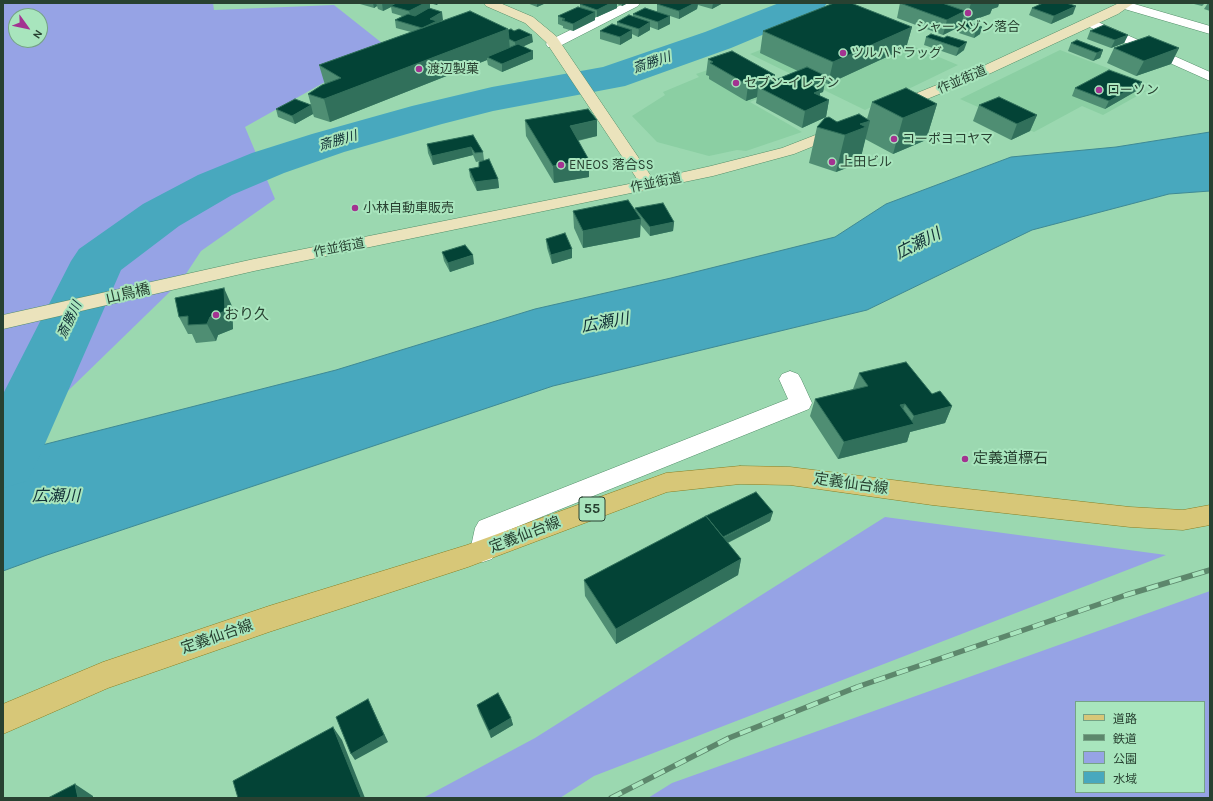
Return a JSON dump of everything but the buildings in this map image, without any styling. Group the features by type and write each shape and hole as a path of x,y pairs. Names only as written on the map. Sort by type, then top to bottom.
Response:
{"main road":[{"name":"定義仙台線","path":"3,719 103,676 269,619 483,551 666,483 740,475 790,476 932,495 1130,517 1183,520 1210,515"}],"street":[{"path":"490,3 529,20 551,40 566,60 648,185"},
{"path":"553,44 634,3"},
{"path":"1127,4 1210,30"},
{"name":"作並街道","path":"884,112 986,70 1127,4"},
{"path":"1089,22 1210,77"},
{"name":"作並街道","path":"159,287 254,265 750,163 788,151 854,124"},
{"name":"山鳥橋","path":"3,322 159,287"},
{"path":"483,551 488,528 801,403 790,379"}],"shaded area":[{"path":"843,17 958,65 865,110 750,54"},
{"path":"1060,50 1142,81 1134,86 1146,91 1103,115 1082,106 1034,132 960,99"},
{"path":"737,60 791,85 750,102 802,132 746,151 737,150 709,156 657,142 632,116 665,95 663,92 699,77 696,74"}],"green space":[{"path":"3,3 213,3 214,10 334,5 387,47 245,127 275,199 201,251 182,280 3,454"},
{"path":"885,517 1166,555 594,776 560,798 423,798 535,738"},
{"path":"1210,591 1210,798 648,798 672,783"}],"water":[{"name":"広瀬川","path":"1210,132 1210,191 1169,194 1032,230 867,310 553,386 3,571 3,455 336,370 535,309 671,278 835,237 886,204 1011,157 1116,147"}],"waterway":[{"name":"斎勝川","path":"3,462 98,261 161,215 215,185 268,163 328,143 427,115 492,99 611,78 718,40 810,3"}],"railway":[{"path":"611,798 729,738 857,687 1126,595 1210,570"}],"place":[{"name":"シャーメゾン落合","path":"968,13"},
{"name":"ツルハドラッグ","path":"843,53"},
{"name":"渡辺製菓","path":"419,69"},
{"name":"セブン-イレブン","path":"736,83"},
{"name":"ローソン","path":"1099,90"},
{"name":"コーポヨコヤマ","path":"894,139"},
{"name":"上田ビル","path":"832,162"},
{"name":"ENEOS 落合SS","path":"561,165"},
{"name":"小林自動車販売","path":"355,208"},
{"name":"おり久","path":"216,315"},
{"name":"定義道標石","path":"965,459"}]}
